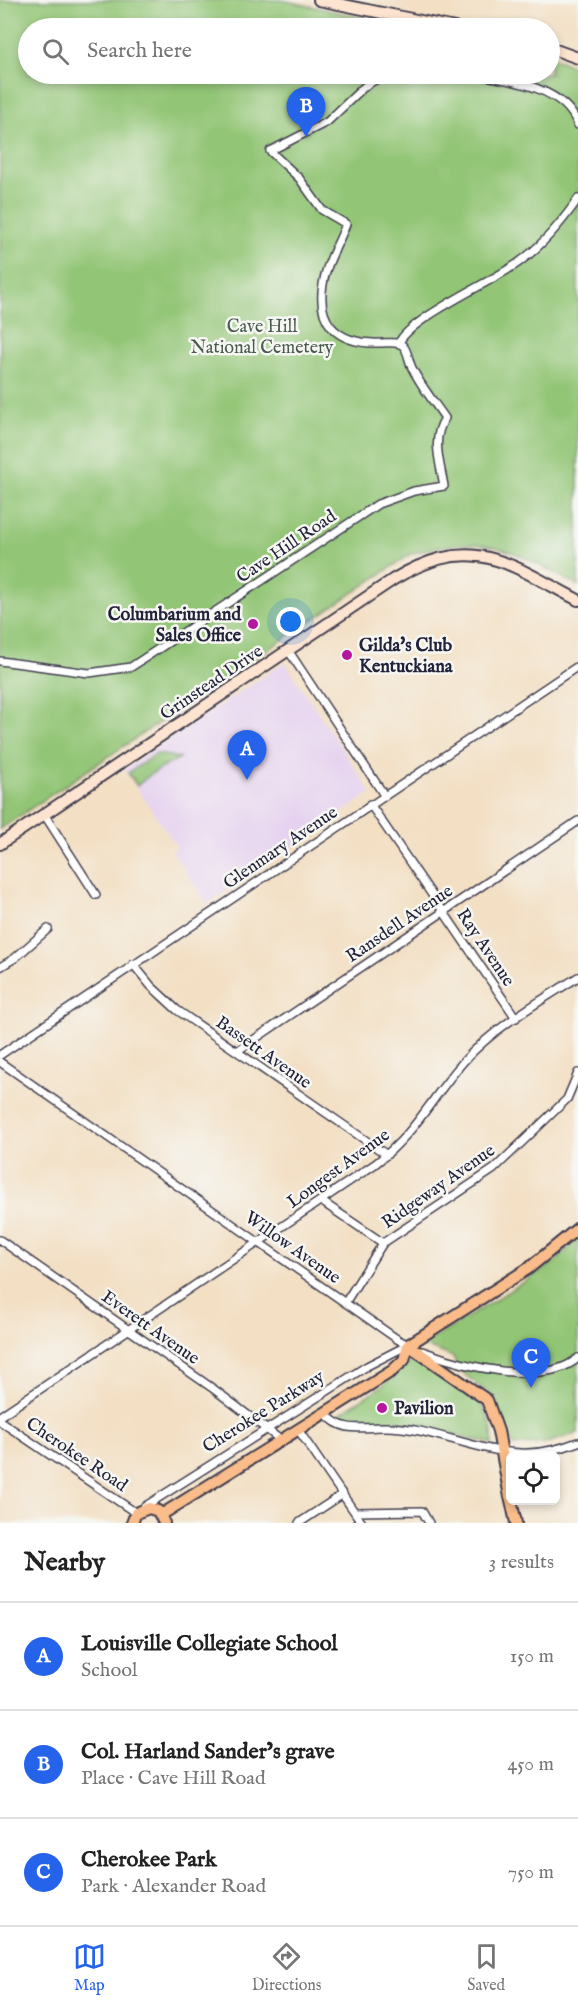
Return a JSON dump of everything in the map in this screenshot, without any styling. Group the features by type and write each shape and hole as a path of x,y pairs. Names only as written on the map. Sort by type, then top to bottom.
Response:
{"main road":[{"path":"319,0 406,18"},
{"path":"560,52 578,58"},
{"name":"Grinstead Drive","path":"0,844 394,579 420,564 446,557 479,556 500,560 521,568 578,600"},
{"name":"Cherokee Parkway","path":"136,1515 149,1508 163,1519 326,1414 392,1371 404,1359 408,1345 529,1268 578,1228"},
{"name":"Willow Avenue","path":"408,1345 487,1400 493,1413 506,1476"},
{"name":"Willow Avenue","path":"512,1505 516,1523"}],"street":[{"path":"368,84 327,122 270,151 299,178 322,210 346,224 325,274 322,308 334,332 345,339 370,344 399,343 402,337 426,318 519,262 562,221 578,199"},
{"path":"520,84 551,95 568,109 578,125"},
{"name":"Cave Hill Road","path":"0,661 89,673 130,667 369,509 414,491 444,486 437,445 438,429 445,418 413,370 404,347 399,343"},
{"path":"288,650 384,795"},
{"name":"Glenmary Avenue","path":"0,1055 578,666"},
{"name":"Ray Avenue","path":"370,804 516,1018"},
{"path":"44,814 96,895"},
{"name":"Ransdell Avenue","path":"237,1051 578,821"},
{"path":"0,967 15,958 48,929"},
{"name":"Bassett Avenue","path":"133,964 164,999 387,1155"},
{"name":"Longest Avenue","path":"0,1416 387,1155 416,1126 464,1061 487,1039 578,977"},
{"name":"Willow Avenue","path":"0,1062 408,1345"},
{"name":"Ridgeway Avenue","path":"345,1303 383,1243 494,1169 567,1099 578,1072"},
{"path":"321,1201 383,1243"},
{"name":"Everett Avenue","path":"0,1240 268,1428 282,1441"},
{"path":"408,1345 461,1363 521,1372 558,1370 578,1358"},
{"name":"Cherokee Parkway","path":"136,1515 386,1354 408,1345"},
{"path":"326,1414 337,1425 353,1429 387,1427 413,1429 501,1452 540,1452 578,1442"},
{"name":"Cherokee Road","path":"0,1421 136,1515"},
{"path":"299,1431 362,1523"},
{"path":"298,1523 342,1494"},
{"path":"355,1512 422,1511 429,1523"}],"shaded area":[{"path":"285,662 371,793 207,904 172,851 177,847 124,769"}],"green space":[{"name":"Cave Hill National Cemetery","path":"0,0 282,0 365,18 18,18 18,84 560,84 560,61 578,68 578,586 517,554 480,544 437,547 411,554 0,829"},
{"path":"156,754 180,758 151,774 137,786 128,773"},
{"path":"578,1239 578,1433 547,1443 514,1446 491,1395 460,1371 453,1357 423,1345 554,1263"},
{"path":"416,1361 423,1362 471,1394 487,1415 492,1444 397,1421 346,1422 341,1419 342,1412"}],"place":[{"name":"Col. Harland Sander’s grave","path":"306,137"},
{"name":"Columbarium and Sales Office","path":"253,624"},
{"name":"Gilda's Club Kentuckiana","path":"347,655"},
{"name":"Louisville Collegiate School","path":"247,780"},
{"name":"Cherokee Park","path":"531,1388"},
{"name":"Pavilion","path":"382,1408"}]}
